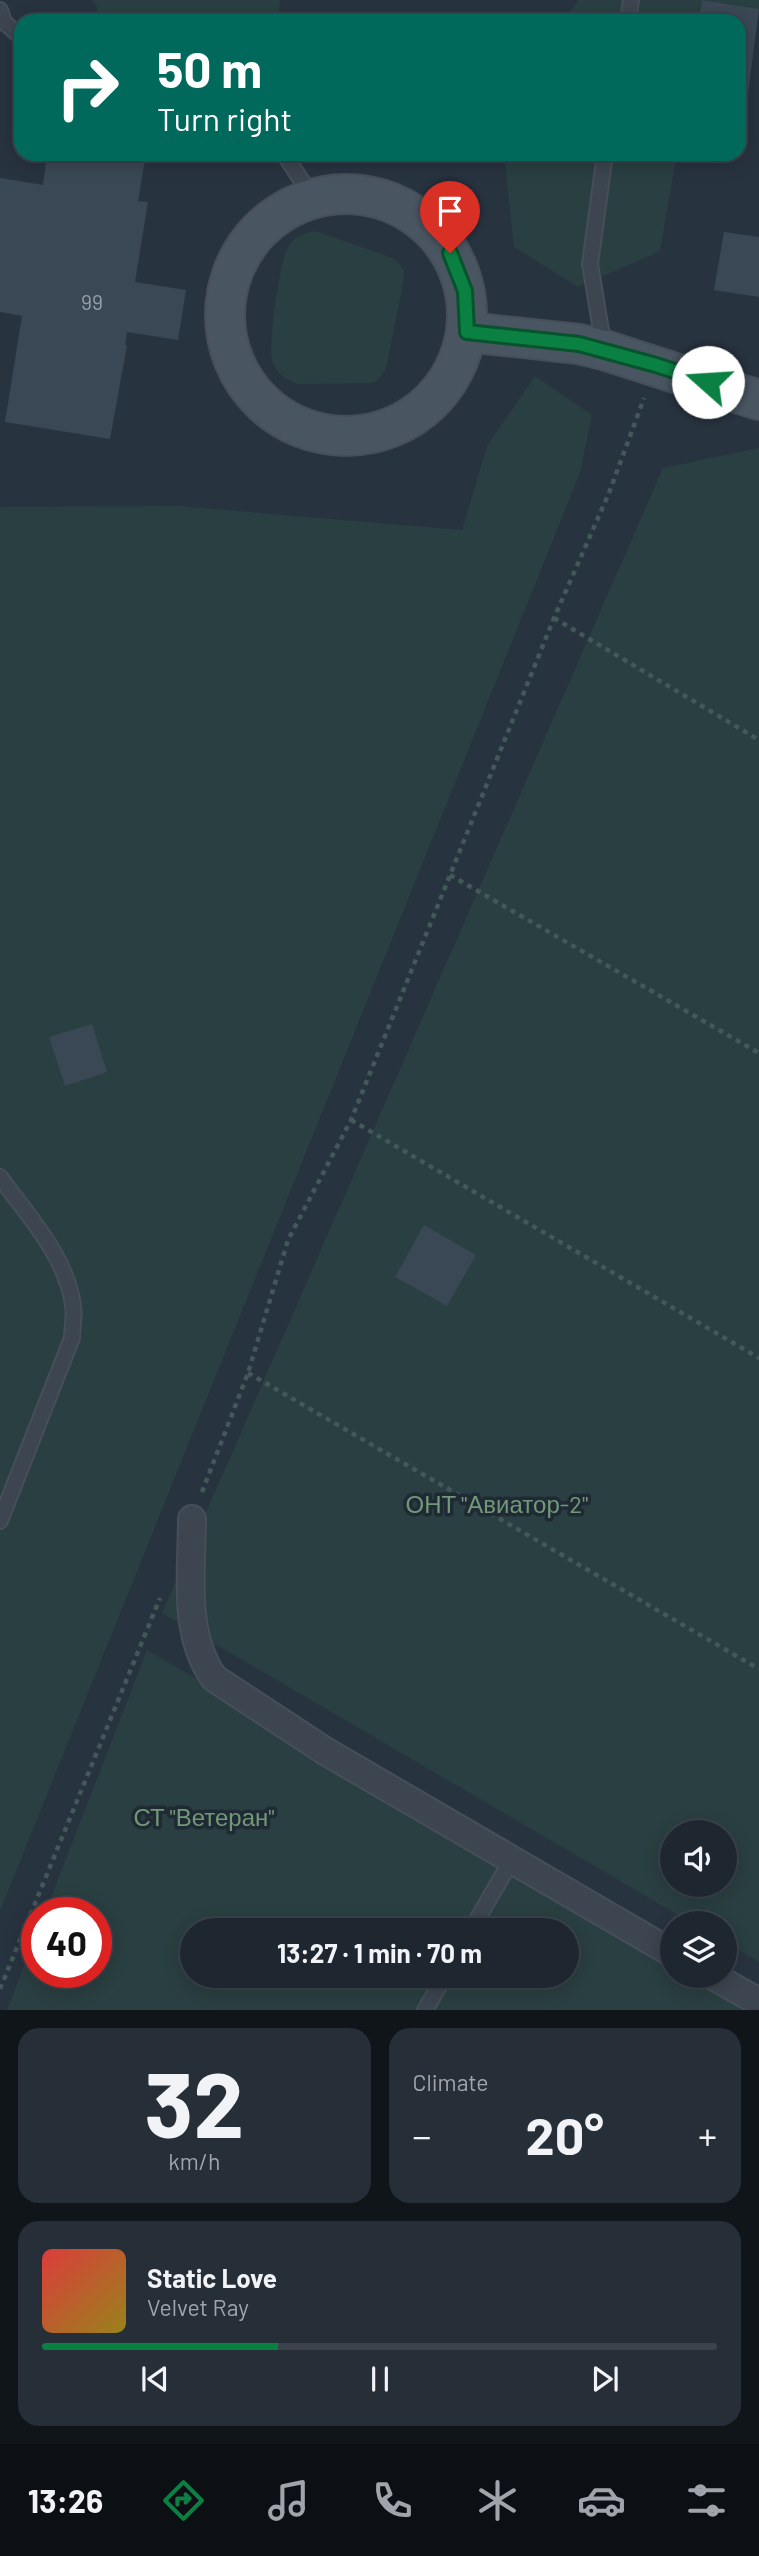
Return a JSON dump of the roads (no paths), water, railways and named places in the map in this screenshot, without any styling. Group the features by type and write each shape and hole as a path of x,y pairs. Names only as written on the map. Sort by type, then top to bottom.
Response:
{"street":[{"path":"352,194 391,202 424,223 450,253 465,291 467,332 454,371 430,404 396,426 357,437 316,434 279,417 249,389 231,354 224,315 231,276 249,242 278,215 313,198 352,194"},
{"path":"467,332 579,344 656,365 759,400"},
{"path":"192,1518 194,1636 202,1661 214,1678 325,1751 660,1945"},
{"path":"734,1988 759,2002"}],"lane":[{"path":"0,10 4,22 14,31"},
{"path":"289,161 313,198"},
{"path":"604,161 590,264 604,350"},
{"path":"0,1177 53,1251 67,1278 74,1307 72,1338 0,1521"},
{"path":"478,1918 511,1861"},
{"path":"425,2010 438,1988"}],"park label":[{"name":"ОНТ \"Авиатор-2\"","path":"497,1503"},
{"name":"СТ \"Ветеран\"","path":"204,1816"}]}
